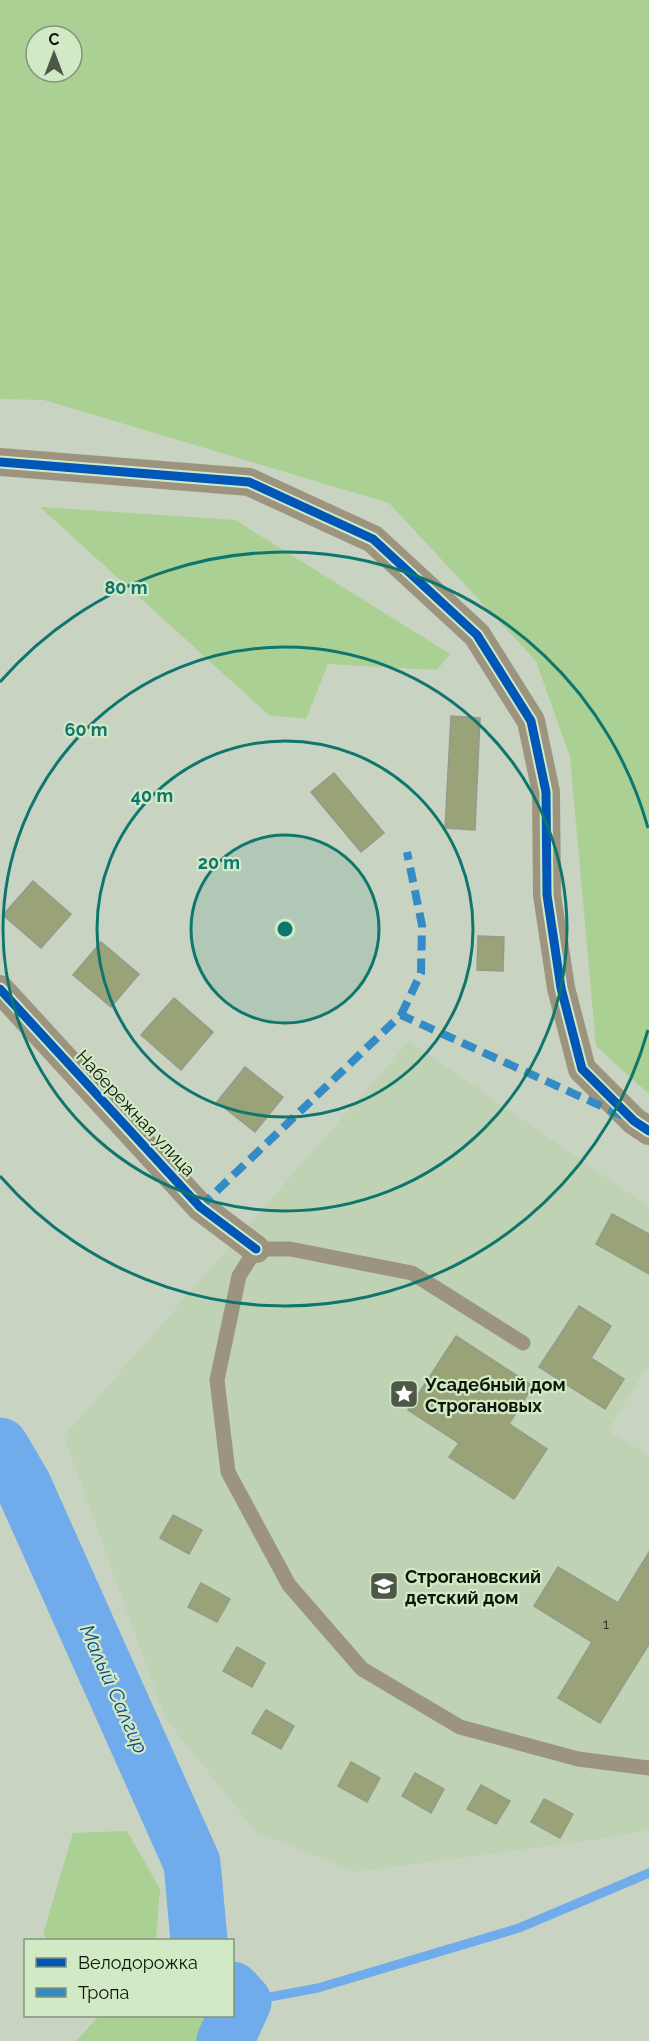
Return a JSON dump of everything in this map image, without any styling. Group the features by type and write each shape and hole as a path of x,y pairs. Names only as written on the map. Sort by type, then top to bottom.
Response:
{"street":[{"path":"0,462 249,482 374,539 477,635 531,721 546,792 547,895 561,988 582,1069 634,1121 649,1131"},
{"name":"Набережная улица","path":"0,989 200,1207 256,1249"}],"lane":[{"path":"523,1343 412,1274 290,1249 256,1249 239,1276 218,1380 228,1472 289,1585 362,1669 460,1727 578,1759 649,1768"}],"shaded area":[{"name":"Строгановский детский дом","path":"409,1041 649,1207 649,1363 608,1431 649,1455 649,1830 608,1838 356,1872 256,1832 165,1718 64,1436"}],"green space":[{"path":"0,0 649,0 649,1094 596,1046 570,757 536,661 389,503 44,400 0,399"},
{"path":"40,507 235,520 450,654 437,670 328,664 306,719 269,715"},
{"path":"127,1831 160,1889 156,1939 47,1939 43,1934 73,1833"},
{"path":"234,2004 268,2014 257,2041 76,2041 98,2017 234,2017"}],"building":[{"path":"451,716 480,718 475,830 445,828"},
{"path":"334,773 384,833 361,852 311,792"},
{"path":"33,881 71,914 41,948 3,915"},
{"path":"478,936 504,937 503,971 477,970"},
{"path":"101,942 139,974 111,1007 73,975"},
{"path":"174,998 213,1032 181,1070 141,1035"},
{"path":"245,1067 283,1097 255,1132 217,1102"},
{"path":"612,1214 649,1234 649,1274 596,1244"},
{"path":"579,1306 611,1326 591,1358 624,1379 605,1409 539,1367"},
{"path":"456,1336 533,1386 509,1424 547,1449 514,1499 449,1457 459,1443 408,1410"},
{"path":"173,1515 202,1530 189,1554 160,1538"},
{"path":"649,1552 649,1644 600,1723 558,1698 592,1642 534,1606 558,1567 618,1603"},
{"path":"201,1583 230,1599 217,1622 188,1607"},
{"path":"237,1647 265,1663 252,1687 223,1671"},
{"path":"266,1710 294,1726 281,1749 252,1733"},
{"path":"351,1762 380,1778 367,1802 338,1786"},
{"path":"415,1773 444,1789 431,1813 402,1796"},
{"path":"481,1785 510,1801 496,1824 467,1809"},
{"path":"544,1799 573,1814 560,1838 531,1822"}],"waterway":[{"name":"Малый Салгир","path":"0,1446 23,1485 192,1863 199,1939"},
{"path":"243,2002 318,1988 519,1928 649,1873"},
{"name":"Малый Салгир","path":"225,2041 243,2002 234,1992"}],"marked path":[{"path":"401,1015 421,973 422,925 407,852"},
{"path":"200,1207 401,1015 623,1116"}],"cycle path":[{"path":"0,462 249,482 373,539 477,635 531,721 546,792 547,895 561,988 582,1069 634,1121 649,1131"},
{"path":"0,989 200,1207 256,1249"}],"place":[{"name":"Усадебный дом Строгановых","path":"404,1394"},
{"name":"Строгановский детский дом","path":"384,1586"}]}
